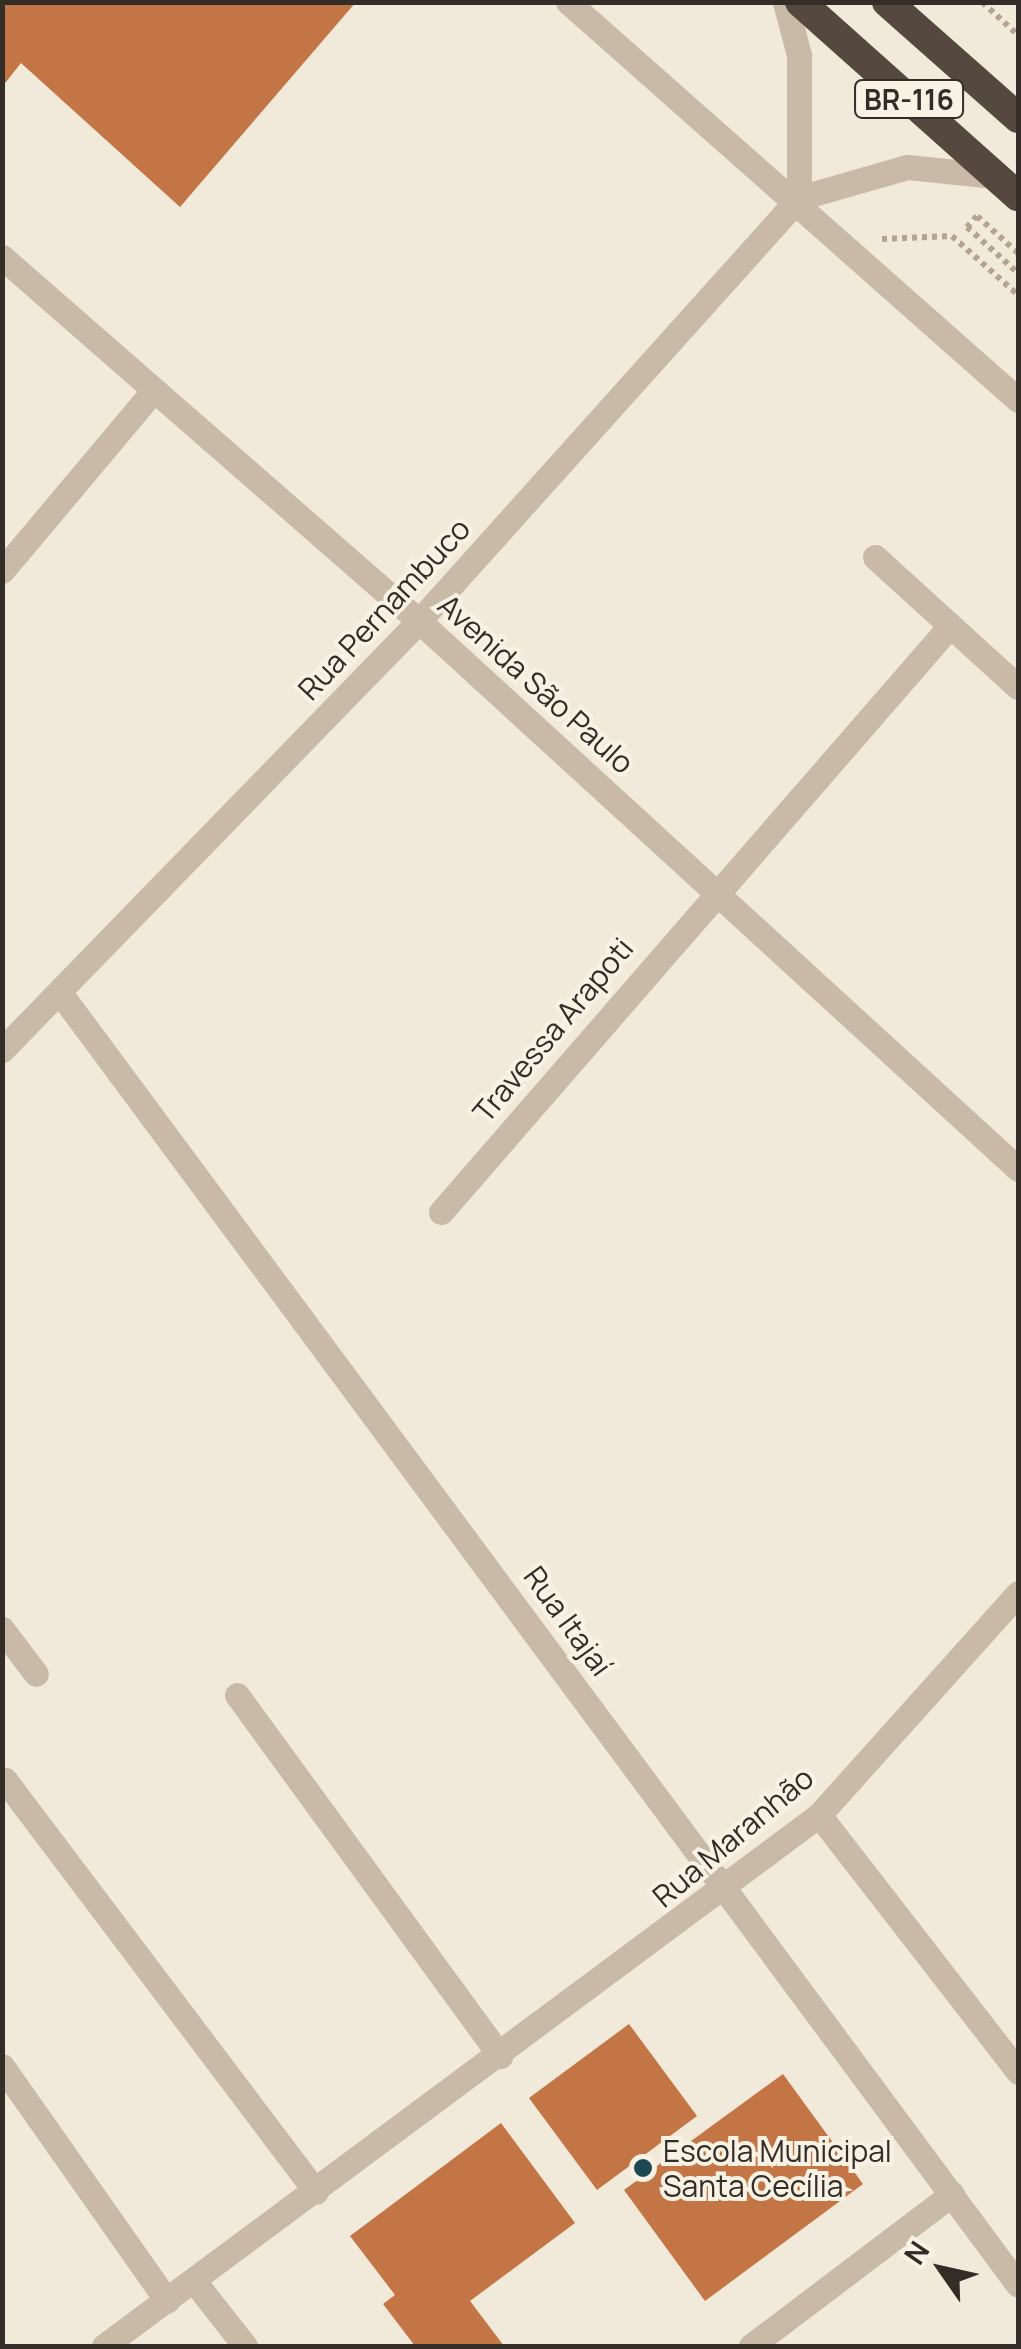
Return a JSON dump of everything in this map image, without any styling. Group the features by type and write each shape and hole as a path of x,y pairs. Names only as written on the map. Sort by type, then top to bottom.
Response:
{"highway":[{"name":"BR-116","path":"800,2 1007,186"},
{"name":"BR-116","path":"887,2 1018,118"}],"street":[{"path":"568,2 798,198 1018,400"},
{"path":"785,2 800,55 798,198"},
{"path":"798,198 908,167 1007,186"},
{"name":"Rua Pernambuco","path":"2,1050 63,997 420,621 798,198"},
{"name":"Avenida São Paulo","path":"2,258 420,621 1018,1168"},
{"path":"2,571 152,392"},
{"path":"875,557 1018,688"},
{"name":"Travessa Arapoti","path":"441,1212 949,626"},
{"name":"Rua Itajaí","path":"63,997 1018,2285"},
{"name":"Rua Maranhão","path":"104,2346 726,1890 818,1815 1018,1593"},
{"path":"2,1629 36,1674"},
{"path":"236,1695 500,2056"},
{"path":"5,1780 316,2192"},
{"path":"818,1815 1018,2072"},
{"path":"2,2066 167,2300"},
{"path":"750,2346 952,2194"},
{"path":"194,2280 244,2346"}],"path":[{"path":"982,2 1018,34"},
{"path":"1018,253 977,216 967,227 1018,273"}],"building":[{"path":"2,2 356,2 180,207 21,63 2,87"},
{"path":"629,2024 697,2116 597,2190 529,2098"},
{"path":"783,2074 863,2184 705,2301 624,2190"},
{"path":"501,2123 575,2223 470,2301 504,2346 415,2346 383,2304 395,2295 350,2236"}],"place":[{"name":"Escola Municipal Santa Cecília","path":"643,2168"}]}
